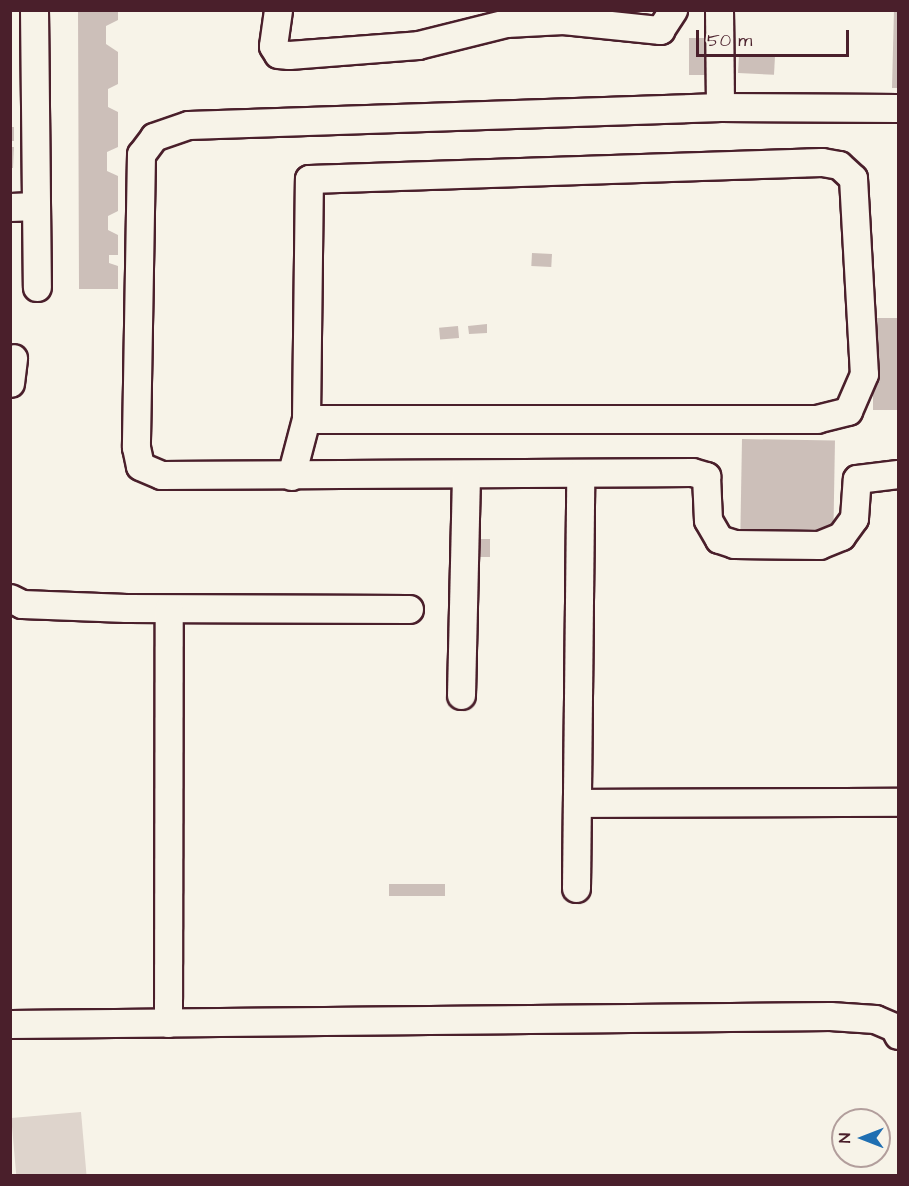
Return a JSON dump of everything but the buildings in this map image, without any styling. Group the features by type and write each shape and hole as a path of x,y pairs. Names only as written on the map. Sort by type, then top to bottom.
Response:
{"street":[{"path":"279,10 273,46 278,54 290,55 418,45 506,23 563,20 660,30 673,10"},
{"path":"719,10 720,106"},
{"path":"26,26 23,207 37,287"},
{"path":"898,108 720,106 188,125 154,137 141,154 140,466 161,475 692,472 706,476 708,520 719,539 819,545 841,536 854,518 856,479 898,474"},
{"path":"291,476 306,419 309,179 822,162 839,165 853,178 864,374 848,411 817,418 306,419"},
{"path":"461,695 466,474"},
{"path":"576,888 580,474"},
{"path":"10,598 22,604 169,609 409,609"},
{"path":"168,1023 169,609"},
{"path":"577,803 898,802"},
{"path":"10,1024 830,1016 875,1019 894,1027 898,1035"}],"shaded area":[{"path":"81,1112 86,1175 16,1176 11,1118"}]}
